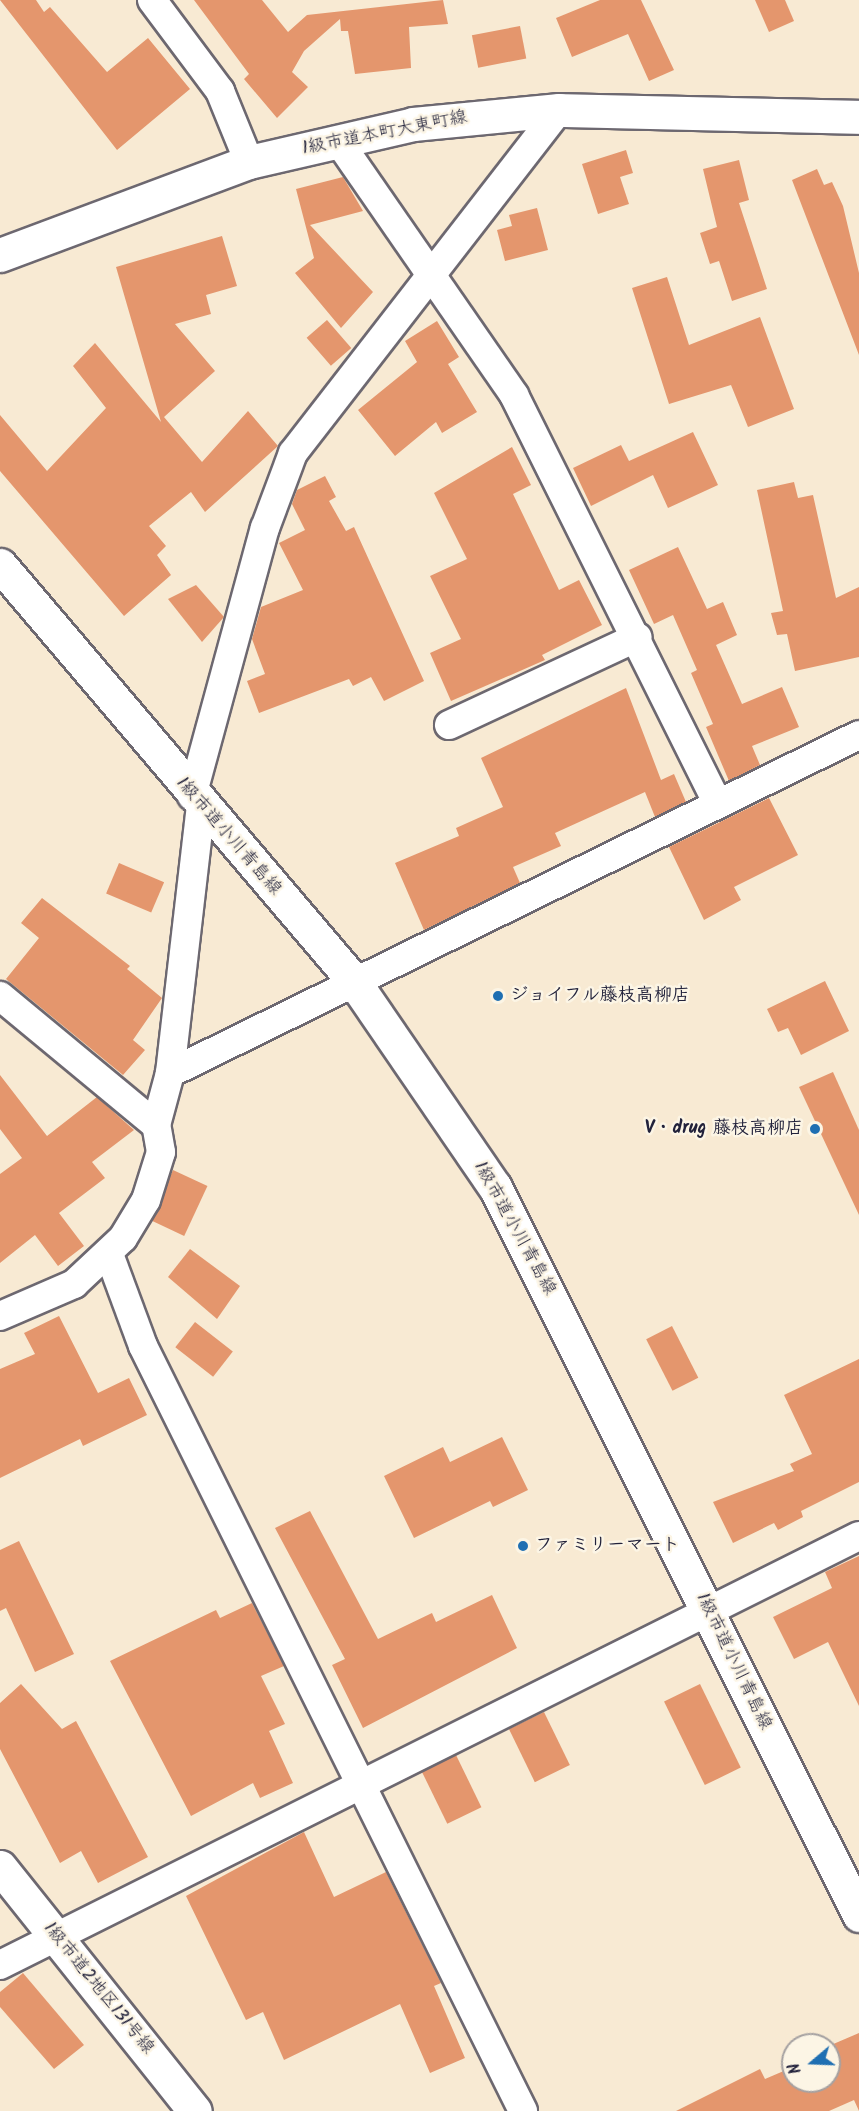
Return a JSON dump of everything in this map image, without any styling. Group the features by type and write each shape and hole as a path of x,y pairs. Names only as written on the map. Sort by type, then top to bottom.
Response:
{"street":[{"path":"152,0 220,91 249,162"},
{"path":"0,1316 37,1305 74,1284 109,1254 146,1200 161,1152 156,1125 170,1073 196,801 266,528 293,453 559,110"},
{"name":"1級市道本町大東町線","path":"0,255 249,162 435,121 559,110 859,117"},
{"path":"339,142 434,272 514,395 638,637 718,804"},
{"name":"1級市道小川青島線","path":"0,565 196,801 353,980 495,1186 859,1915"},
{"path":"449,725 638,637"},
{"path":"170,1073 353,980 859,735"},
{"path":"0,996 156,1125"},
{"path":"109,1254 143,1346 524,2111"},
{"path":"0,1965 859,1536"},
{"name":"1級市道2地区131号線","path":"0,1867 195,2111"}],"building":[{"path":"0,0 36,0 44,12 50,7 107,72 148,38 190,89 117,150"},
{"path":"194,0 262,0 288,32 307,15 443,0 448,24 409,27 411,68 355,74 348,31 341,31 340,19 304,51 292,72 308,87 277,118 244,79 249,74"},
{"path":"600,0 641,0 674,70 649,81 628,34 572,57 556,18"},
{"path":"755,0 785,0 794,21 769,32"},
{"path":"520,26 526,58 478,68 472,35"},
{"path":"626,150 633,173 620,177 629,204 598,214 582,164"},
{"path":"739,160 749,200 739,203 767,289 732,301 719,261 710,264 700,233 717,227 703,169"},
{"path":"817,169 824,185 832,182 843,206 859,273 859,355 792,180"},
{"path":"343,177 363,211 310,225 373,292 341,328 295,273 314,258 296,189"},
{"path":"537,208 548,250 505,261 497,230 512,226 509,215"},
{"path":"222,236 237,286 206,295 211,314 175,324 215,371 164,417 202,462 248,411 278,446 205,512 191,492 149,526 166,546 157,555 171,575 124,616 0,471 0,415 47,471 106,408 73,366 95,343 161,422 116,267"},
{"path":"667,277 689,345 760,317 794,409 748,427 731,385 669,404 632,288"},
{"path":"327,320 351,348 331,366 307,338"},
{"path":"437,321 459,357 448,364 477,412 442,433 436,422 395,456 358,410 417,362 405,341"},
{"path":"693,432 718,485 668,508 653,475 591,506 573,468 621,445 629,461"},
{"path":"512,447 531,485 513,494 559,590 579,580 602,625 542,655 545,660 451,701 430,653 461,639 430,576 467,559 434,493"},
{"path":"325,476 336,497 329,501 346,531 354,527 424,681 384,701 371,677 353,686 349,679 259,713 247,681 265,674 252,639 261,607 303,590 279,543 305,530 292,504 297,490"},
{"path":"794,482 798,498 813,495 836,598 859,587 859,657 795,671 787,634 777,635 771,613 783,611 757,490"},
{"path":"678,547 707,609 723,602 737,635 716,645 742,704 782,687 799,727 752,746 760,765 729,781 706,727 713,724 691,673 697,670 673,615 654,624 629,570"},
{"path":"196,585 224,617 202,642 168,599"},
{"path":"626,688 661,780 674,774 686,802 655,817 645,792 555,833 561,846 513,867 520,883 424,930 395,863 459,836 456,828 503,807 481,758"},
{"path":"769,798 798,855 734,887 741,900 704,920 669,847"},
{"path":"119,863 164,882 151,913 106,893"},
{"path":"42,898 130,966 127,969 162,998 133,1040 145,1050 123,1075 6,979 39,938 21,923"},
{"path":"825,981 849,1031 801,1055 788,1028 778,1032 767,1009"},
{"path":"833,1072 859,1130 859,1215 799,1087"},
{"path":"0,1075 47,1136 97,1097 134,1130 92,1162 105,1178 59,1213 84,1246 58,1266 35,1235 0,1263 0,1174 22,1158 0,1129"},
{"path":"173,1170 207,1186 184,1236 150,1220"},
{"path":"190,1249 240,1286 217,1319 168,1277"},
{"path":"59,1316 98,1393 129,1378 147,1415 83,1446 80,1439 0,1478 0,1369 35,1354 24,1333"},
{"path":"195,1322 233,1352 213,1377 175,1347"},
{"path":"672,1326 698,1378 672,1391 646,1339"},
{"path":"859,1359 859,1482 801,1511 803,1517 778,1530 774,1523 733,1543 713,1502 794,1471 790,1464 812,1454 784,1395"},
{"path":"502,1437 528,1490 493,1507 490,1501 414,1538 384,1476 443,1447 450,1462"},
{"path":"310,1511 378,1639 432,1613 436,1622 492,1595 517,1648 363,1728 332,1665 345,1659 275,1528"},
{"path":"19,1541 74,1654 35,1672 6,1608 0,1611 0,1550"},
{"path":"859,1556 859,1706 828,1642 794,1659 773,1617 832,1588 825,1572"},
{"path":"252,1603 284,1666 261,1676 285,1724 269,1731 293,1783 260,1798 253,1783 191,1816 110,1661 216,1610 220,1618"},
{"path":"21,1684 62,1729 76,1721 148,1857 98,1883 81,1851 60,1863 0,1749 0,1703"},
{"path":"700,1684 741,1768 705,1785 664,1702"},
{"path":"544,1712 570,1765 535,1782 509,1729"},
{"path":"456,1755 481,1807 447,1824 422,1772"},
{"path":"304,1832 334,1897 386,1872 441,1983 434,1986 465,2058 430,2073 400,2004 284,2060 263,2012 246,2020 186,1896"},
{"path":"23,1973 84,2045 54,2069 0,2007 0,1992"},
{"path":"859,2033 859,2111 854,2100 829,2111 676,2111 760,2069 765,2079 781,2072 781,2093 841,2093 841,2041"}],"place":[{"name":"ジョイフル藤枝高柳店","path":"498,996"},
{"name":"V・drug 藤枝高柳店","path":"815,1129"},
{"name":"ファミリーマート","path":"523,1546"}]}
